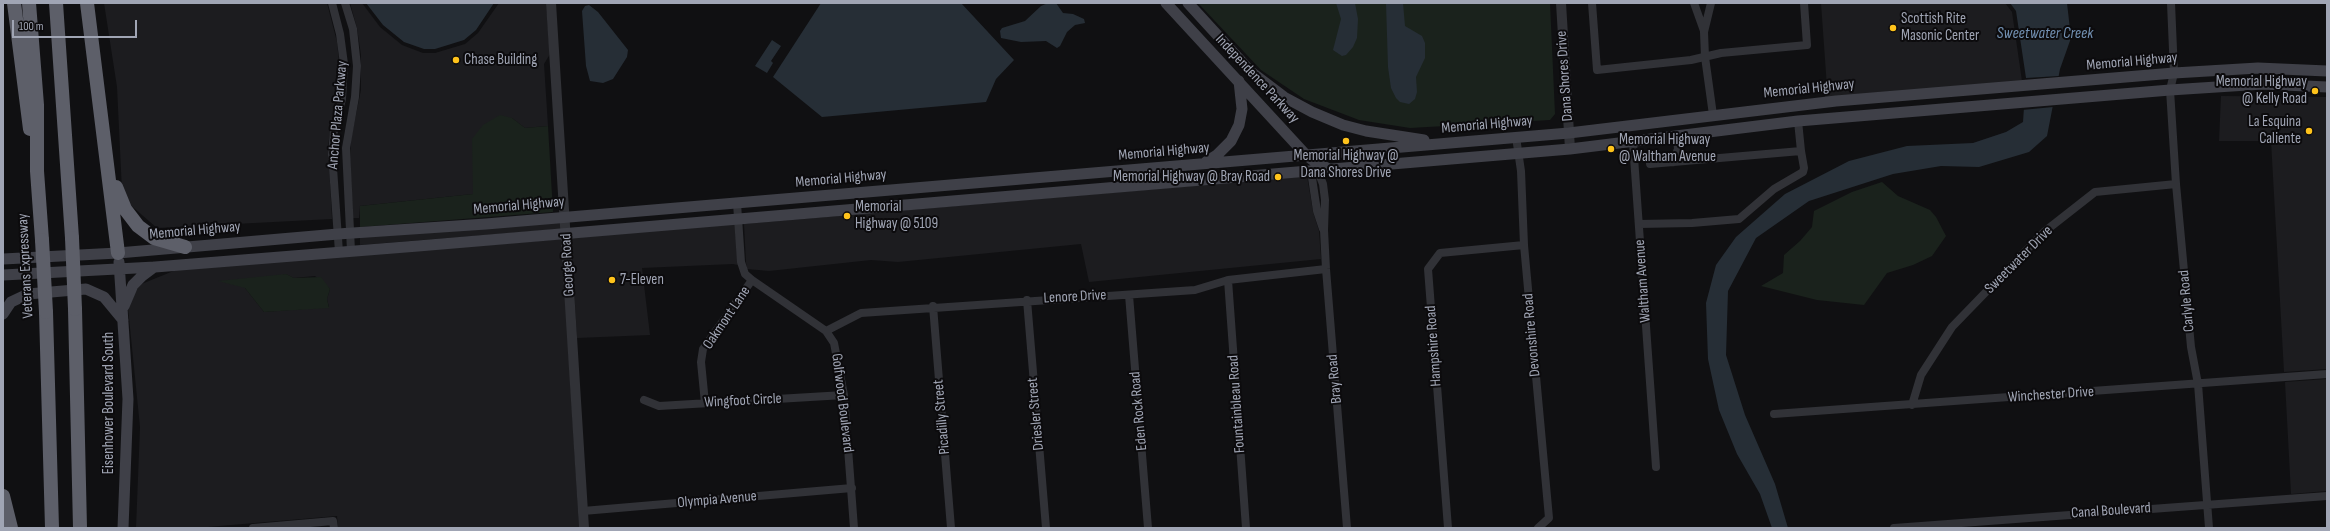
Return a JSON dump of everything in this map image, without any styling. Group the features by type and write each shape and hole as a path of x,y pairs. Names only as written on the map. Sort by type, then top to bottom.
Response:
{"highway":[{"path":"14,3 26,106 37,171"},
{"name":"Veterans Expressway","path":"29,3 37,105 37,171 46,312 52,528"},
{"path":"56,3 72,238 80,528"},
{"path":"87,3 109,169 118,253"},
{"path":"109,169 126,209 138,226 154,238 185,247"},
{"path":"3,496 11,528"}],"main road":[{"name":"Independence Parkway","path":"1166,3 1238,81 1303,155 1316,168 1331,169"},
{"name":"Independence Parkway","path":"1188,3 1260,80 1298,105 1327,119 1354,128 1445,143"},
{"name":"Memorial Highway","path":"3,259 118,253 1569,133 1632,127 1797,105 2174,73 2258,68 2327,71"},
{"path":"1204,163 1217,155 1227,145 1239,125 1242,109 1238,81"},
{"name":"Memorial Highway","path":"1331,169 1570,150 1798,121 2021,102 2262,84 2327,87"},
{"path":"1797,105 1798,121"},
{"path":"1632,127 1633,143"},
{"path":"1316,168 1340,152"},
{"path":"1160,167 1161,184"},
{"name":"Memorial Highway","path":"3,275 156,267 566,234 1161,184 1316,168"},
{"path":"1039,177 1040,194"},
{"path":"905,188 907,205"},
{"name":"Eisenhower Boulevard South","path":"118,253 128,399 123,528"},
{"path":"3,314 11,302 28,294 86,289 104,297 123,315 132,285 156,267"},
{"path":"3,502 4,528"}],"street":[{"name":"Anchor Plaza Parkway","path":"332,3 340,34 344,64 342,99 334,131 332,154 338,234 345,251"},
{"name":"Anchor Plaza Parkway","path":"345,3 355,43 357,66 355,97 346,148 350,233 345,251"},
{"name":"George Road","path":"551,3 584,528"},
{"name":"Dana Shores Drive","path":"1561,3 1570,150"},
{"path":"1592,3 1597,70 1705,57 1721,53 1807,45 1804,3"},
{"path":"1694,3 1704,32"},
{"path":"1711,3 1704,32 1705,57 1713,115"},
{"name":"Carlyle Road","path":"2171,3 2174,73 2170,90 2176,184 2191,347 2198,384 2209,528"},
{"path":"1639,224 1692,223 1739,219 1774,188 1803,172 1804,168 1798,121"},
{"name":"Devonshire Road","path":"1516,137 1524,245 1549,518 1538,528"},
{"path":"1673,162 1678,149 1677,137"},
{"name":"Waltham Avenue","path":"1633,143 1656,467"},
{"path":"1678,149 1685,160"},
{"path":"1650,164 1801,151"},
{"name":"Bray Road","path":"1316,168 1317,211 1324,230 1347,528"},
{"name":"Sweetwater Drive","path":"1912,405 1921,375 1952,327 2044,232 2095,192 2176,184"},
{"name":"Golfwood Boulevard","path":"737,203 741,262 745,274 826,331 834,343 844,396 854,528"},
{"name":"Hampshire Road","path":"1448,528 1428,269 1440,253 1524,245"},
{"name":"Lenore Drive","path":"826,331 861,312 933,306 1196,290 1228,280 1326,270"},
{"name":"Oakmont Lane","path":"705,403 701,362 703,349 752,280"},
{"name":"Fountainbleau Road","path":"1228,280 1246,528"},
{"name":"Eden Rock Road","path":"1129,295 1148,528"},
{"name":"Driesler Street","path":"1027,300 1046,528"},
{"name":"Picadilly Street","path":"933,306 951,528"},
{"name":"Winchester Drive","path":"1774,414 2327,374"},
{"name":"Wingfoot Circle","path":"644,400 659,406 844,396"},
{"name":"Olympia Avenue","path":"583,511 852,488"},
{"name":"Canal Boulevard","path":"1894,528 2327,496"},
{"path":"253,528 334,524"}],"shaded area":[{"path":"104,3 327,3 337,42 340,71 328,146 332,219 157,228 127,202 122,191 117,87"},
{"path":"350,3 362,3 380,27 402,45 423,53 435,53 465,44 478,33 499,3 546,3 550,54 544,64 548,126 525,128 512,118 473,194 360,206 359,218 353,218 350,159 351,139 361,90 361,55 357,28"},
{"path":"1198,3 1550,3 1555,114 1550,120 1410,128 1359,120 1304,99 1261,70"},
{"path":"1821,3 2005,3 2012,12 2022,81 1825,98 1825,91 1827,87"},
{"path":"2221,96 2327,97 2327,369 2284,372 2271,141 2219,141"},
{"path":"500,115 512,118 525,128 548,126 553,212 360,227 360,206 473,194 472,139 483,125"},
{"path":"1307,176 1313,212 1319,231 1321,259 1089,282 1081,244 898,262 871,260 769,271 747,269 744,224"},
{"path":"1882,182 1898,196 1930,210 1936,217 1946,236 1932,256 1913,265 1887,273 1864,305 1817,300 1761,286 1783,273 1784,255 1800,241 1812,227 1814,211 1852,192"},
{"path":"561,222 561,229 360,245 360,237"},
{"path":"735,224 738,265 642,268 650,335 577,338 571,238"},
{"path":"562,239 579,528 338,528 337,516 196,528 136,528 140,427 128,308 139,285 176,270","holes":["286,274 294,278 315,276 330,289 327,299 329,307 264,312 245,288"]},
{"path":"286,274 294,278 321,277 330,289 327,299 329,308 264,312 245,288 218,281"},
{"path":"2327,379 2327,491 2291,494 2285,382"}],"water":[{"path":"366,3 494,3 476,30 464,40 435,49 424,49 404,42 383,25"},
{"path":"821,3 961,3 1014,60 996,79 986,102 822,117 773,77"},
{"path":"1048,3 1056,3 1063,13 1073,14 1084,19 1085,23 1075,25 1067,32 1060,46 1057,48 1046,41 1021,42 1001,38 1000,31 1002,28 1025,21 1041,6"},
{"path":"1336,3 1355,3 1358,19 1357,38 1353,47 1346,55 1342,56 1333,50 1341,19"},
{"path":"1386,3 1403,3 1405,26 1422,36 1425,43 1425,58 1416,77 1417,92 1415,99 1409,104 1400,102 1396,98 1391,88 1388,67"},
{"name":"Sweetwater Creek","path":"2010,3 2067,3 2071,38 2060,69 2047,136 2029,152 1979,167 1941,166 1893,174 1809,201 1756,238 1728,291 1726,355 1745,415 1775,484 1788,528 1772,528 1760,494 1737,454 1719,410 1708,359 1706,303 1716,265 1736,237 1785,194 1849,161 1907,146 1973,143 2006,132 2023,122 2026,78 2016,11"},
{"path":"589,5 598,12 628,50 627,57 613,79 603,83 590,81 586,66 582,11 585,6"},
{"path":"772,40 781,46 771,61 773,63 767,73 755,66"}],"pier":[{"path":"2059,76 2053,107 2022,110 2026,78"}],"place":[{"name":"Scottish Rite Masonic Center","path":"1893,28"},
{"name":"Chase Building","path":"456,60"},
{"name":"Memorial Highway @ Kelly Road","path":"2315,91"},
{"name":"La Esquina Caliente","path":"2309,131"},
{"name":"Memorial Highway @ Dana Shores Drive","path":"1346,141"},
{"name":"Memorial Highway @ Waltham Avenue","path":"1611,149"},
{"name":"Memorial Highway @ Bray Road","path":"1278,177"},
{"name":"Memorial Highway @ 5109","path":"847,216"},
{"name":"7-Eleven","path":"612,280"}]}
